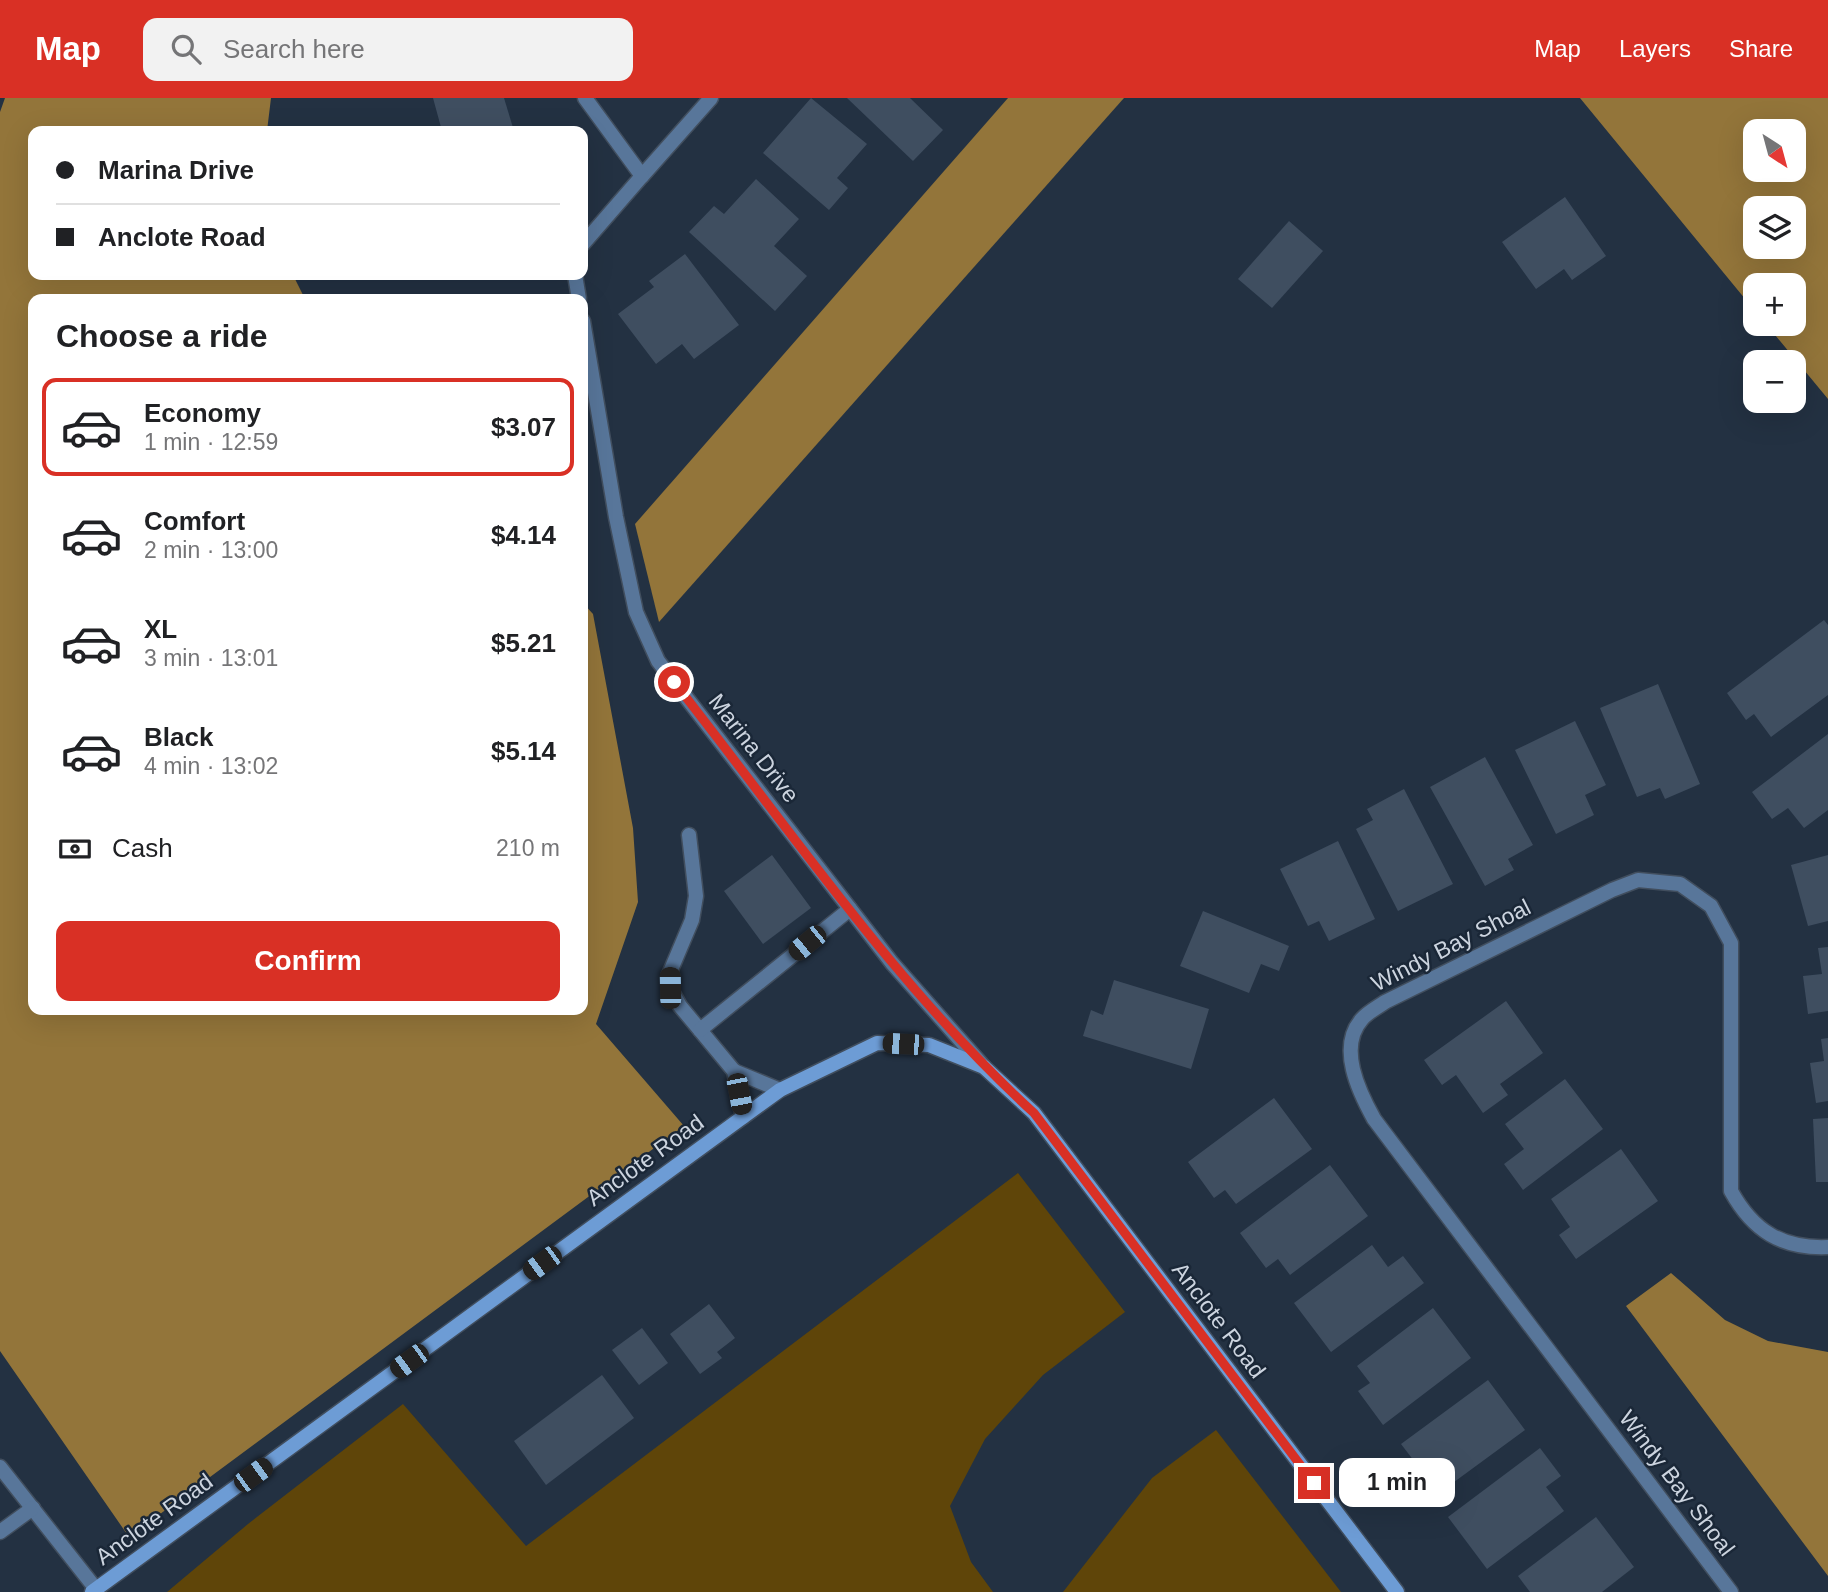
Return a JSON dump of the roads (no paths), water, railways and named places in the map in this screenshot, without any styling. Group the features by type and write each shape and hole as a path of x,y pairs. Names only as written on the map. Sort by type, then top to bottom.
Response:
{"street":[{"path":"585,98 642,176"},
{"path":"588,238 711,98"},
{"name":"Marina Drive","path":"588,350 636,612 658,662 892,963 984,1067"},
{"path":"689,835 696,896 692,920 670,972 670,988 680,1006 734,1071 780,1090"},
{"name":"Windy Bay Shoal","path":"1731,1592 1374,1119 1358,1091 1352,1065 1353,1038 1361,1019 1385,1002 1612,890 1638,880 1680,884 1710,906 1731,943 1731,1191 1741,1210 1767,1235 1812,1247 1828,1247"},
{"path":"700,1030 850,909"},
{"name":"Anclote Road","path":"94,1591 780,1090 877,1043 929,1045 984,1067 1034,1113 1397,1592"},
{"path":"734,1071 743,1116"},
{"path":"0,1466 94,1591"},
{"path":"0,1532 33,1508"}]}
